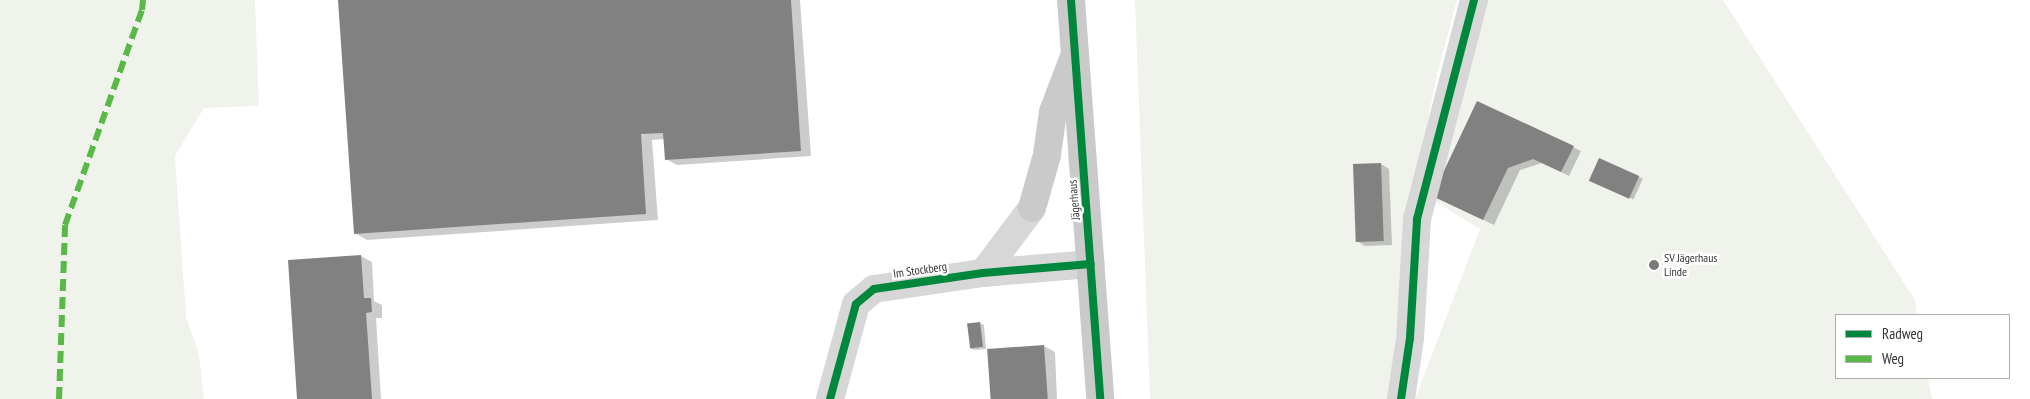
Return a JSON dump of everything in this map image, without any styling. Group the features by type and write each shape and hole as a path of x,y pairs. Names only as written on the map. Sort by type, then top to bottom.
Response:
{"main road":[{"name":"Jägerhaus","path":"1071,0 1100,399"},
{"path":"1032,208 1042,179 1053,112 1076,50"}],"street":[{"path":"1401,399 1410,338 1417,219 1474,0"},
{"path":"983,273 1021,226 1032,208"},
{"name":"Im Stockberg","path":"830,399 856,304 874,289 983,273 1091,264"}],"shaded area":[{"path":"0,0 255,0 259,106 204,108 175,156 186,317 199,354 204,399 0,399"},
{"path":"1135,0 1457,0 1437,75 1407,222 1389,399 1150,399"},
{"name":"SV Jägerhaus Linde","path":"1484,0 1723,0 1915,300 1917,314 1835,314 1835,379 1928,379 1932,399 1415,399 1480,229 1428,197"}],"building":[{"path":"338,0 791,0 801,151 665,160 663,133 641,134 646,214 354,234"},
{"path":"1477,101 1574,146 1561,172 1533,159 1508,168 1483,220 1432,196"},
{"path":"1599,158 1639,176 1629,199 1589,181"},
{"path":"1381,163 1384,241 1356,242 1353,164"},
{"path":"361,255 364,298 371,298 372,312 366,313 372,399 297,399 288,260"},
{"path":"980,322 983,347 970,348 967,324"},
{"path":"1044,345 1048,399 991,399 987,349"}],"marked path":[{"path":"59,399 65,225 142,10 143,0"}],"cycle path":[{"path":"1071,0 1100,399"},
{"path":"1401,399 1410,338 1417,219 1474,0"},
{"path":"830,399 856,304 874,289 983,273 1091,264"}],"place":[{"name":"SV Jägerhaus Linde","path":"1654,265"}]}
